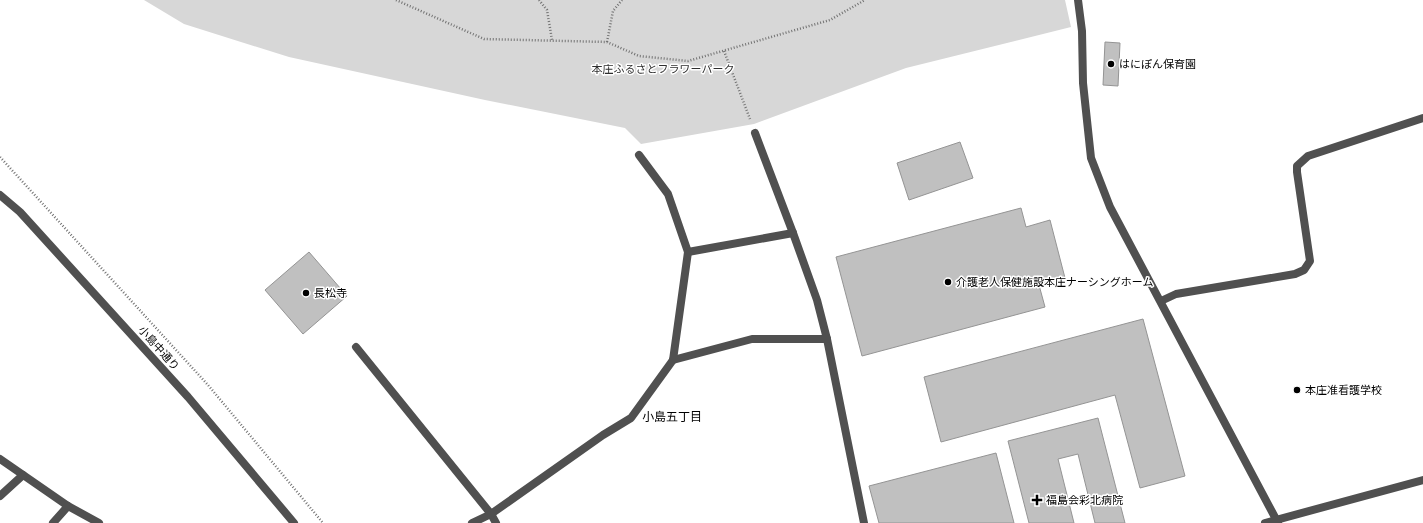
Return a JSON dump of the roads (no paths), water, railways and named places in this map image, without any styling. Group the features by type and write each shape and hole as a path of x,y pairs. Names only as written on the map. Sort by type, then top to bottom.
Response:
{"street":[{"path":"1078,0 1082,31 1083,83 1091,158 1110,207 1277,522"},
{"path":"1161,301 1176,294 1295,274 1304,270 1310,261 1297,166 1308,156 1423,118"},
{"path":"755,133 817,300 828,339 864,523"},
{"path":"472,523 491,514 603,435 631,418 673,360 688,252 668,194 639,155"},
{"name":"小島中通り","path":"0,195 20,212 182,391 294,523"},
{"path":"688,252 793,233"},
{"path":"673,360 752,339 828,339"},
{"path":"356,347 491,514 496,523"},
{"path":"0,458 68,506 99,523"},
{"path":"0,496 23,475"},
{"path":"1265,523 1277,522 1423,480"},
{"path":"53,523 68,506"}],"place":[{"name":"はにぽん保育園","path":"1111,64"},
{"name":"介護老人保健施設本庄ナーシングホーム","path":"948,282"},
{"name":"長松寺","path":"306,293"},
{"name":"本庄准看護学校","path":"1297,390"},
{"name":"福島会彩北病院","path":"1037,500"}],"district":[{"name":"小島五丁目","path":"672,417"}],"park label":[{"name":"本庄ふるさとフラワーパーク","path":"663,69"}]}
